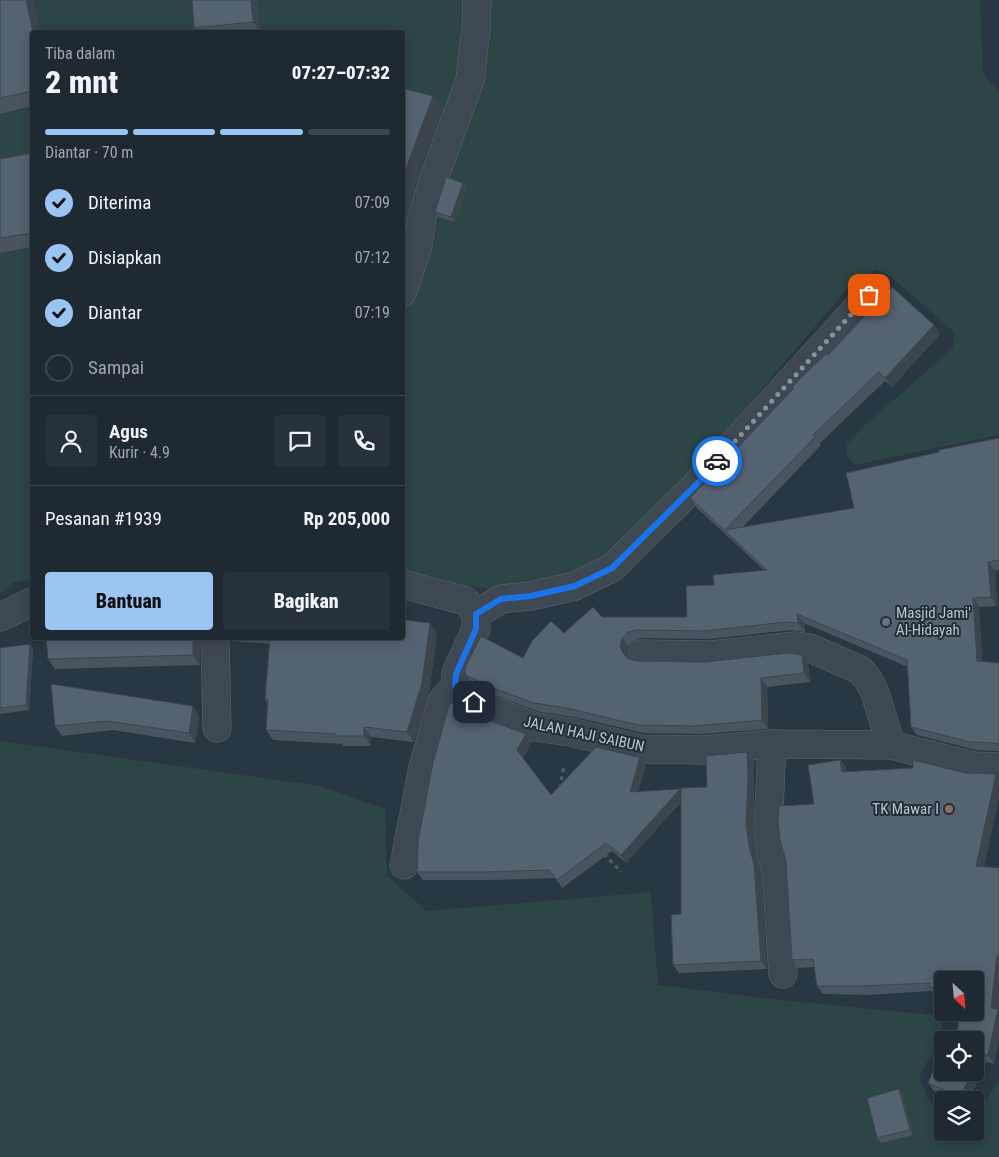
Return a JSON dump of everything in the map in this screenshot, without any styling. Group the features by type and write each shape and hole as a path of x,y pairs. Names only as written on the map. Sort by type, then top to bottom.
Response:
{"street":[{"path":"405,283 418,246 422,217 434,178 470,80 476,30 477,0"},
{"path":"476,614 501,599 531,596 575,586 612,568 695,486 869,295"},
{"path":"404,865 423,768 442,701 455,686 456,674 476,629 476,614 466,601 405,585"},
{"path":"0,617 30,603"},
{"path":"214,640 217,728"},
{"path":"642,654 711,655 794,646 810,648 860,670 868,679 875,693 891,745"},
{"name":"JALAN HAJI SAIBUN","path":"455,686 462,696 485,708 536,727 570,732 642,749 703,750 772,744 891,745 974,766 999,767"},
{"path":"772,744 768,831 776,870 783,974"}],"path":[{"path":"560,794 570,732"},
{"path":"602,851 620,872"}],"green space":[{"path":"0,0 980,0 983,74 999,92 999,435 855,465 847,456 847,444 863,427 953,348 954,332 890,276 876,270 846,290 613,564 573,584 504,585 483,589 405,571 405,30 30,30 30,579 14,582 0,594"},
{"path":"0,741 320,786 385,809 387,876 427,911 651,892 658,985 779,1000 934,1015 934,1021 942,1021 941,1031 934,1031 934,1051 919,1075 929,1100 934,1106 934,1141 984,1141 984,1103 999,1081 999,1157 0,1157"}],"building":[{"path":"0,0 26,0 33,30 30,30 30,91 0,98"},
{"path":"192,0 251,0 253,22 194,28"},
{"path":"405,89 433,96 405,173"},
{"path":"30,153 30,233 0,238 0,159"},
{"path":"446,177 463,183 451,217 435,212"},
{"path":"892,287 934,325 885,378 879,372 813,435 815,437 725,530 854,508 846,473 939,452 939,450 999,438 999,560 988,562 991,597 973,598 977,661 999,663 999,744 970,742 911,727 907,660 797,614 798,623 786,622 704,631 636,630 628,632 622,638 620,646 623,653 628,659 636,661 705,662 788,653 802,655 804,673 761,678 762,720 696,726 638,725 567,708 534,703 485,685 466,675 465,668 481,636 523,658 532,641 551,621 564,633 593,607 602,617 687,617 686,586 714,585 713,575 767,570 690,498 794,388 792,387 827,353 828,355"},
{"path":"405,620 430,623 422,683 407,732 364,727 364,736 336,736 336,734 266,730 268,699 265,699 270,640 405,640"},
{"path":"46,640 193,640 193,655 48,659"},
{"path":"30,644 26,705 0,708 0,648"},
{"path":"51,684 193,706 189,733 107,721 55,726"},
{"path":"450,702 474,715 526,734 517,750 551,795 596,747 640,757 630,792 680,789 621,855 606,843 557,880 549,870 417,872 418,841 433,763"},
{"path":"747,752 746,824 754,864 761,961 673,965 671,915 681,914 681,788 707,787 706,756"},
{"path":"840,760 842,772 913,768 913,760 965,773 996,774 976,866 999,868 999,955 997,955 991,1008 998,1009 988,1055 984,1054 984,1031 957,1031 959,1021 984,1021 984,971 934,971 934,987 929,987 930,983 817,986 813,959 792,960 786,861 780,840 779,806 814,804 808,765"},
{"path":"934,1069 934,1081 968,1081 963,1091 945,1091 928,1083"},
{"path":"899,1089 910,1130 877,1138 867,1098"}],"way so far":[{"path":"717,461 869,295"}],"place":[{"name":"Masjid Jami' Al-Hidayah","path":"886,622"},
{"name":"TK Mawar I","path":"949,809"}],"route":[{"path":"474,702 462,696 455,686 456,674 476,629 476,614 501,599 531,596 575,586 612,568 695,486 717,461"}]}
